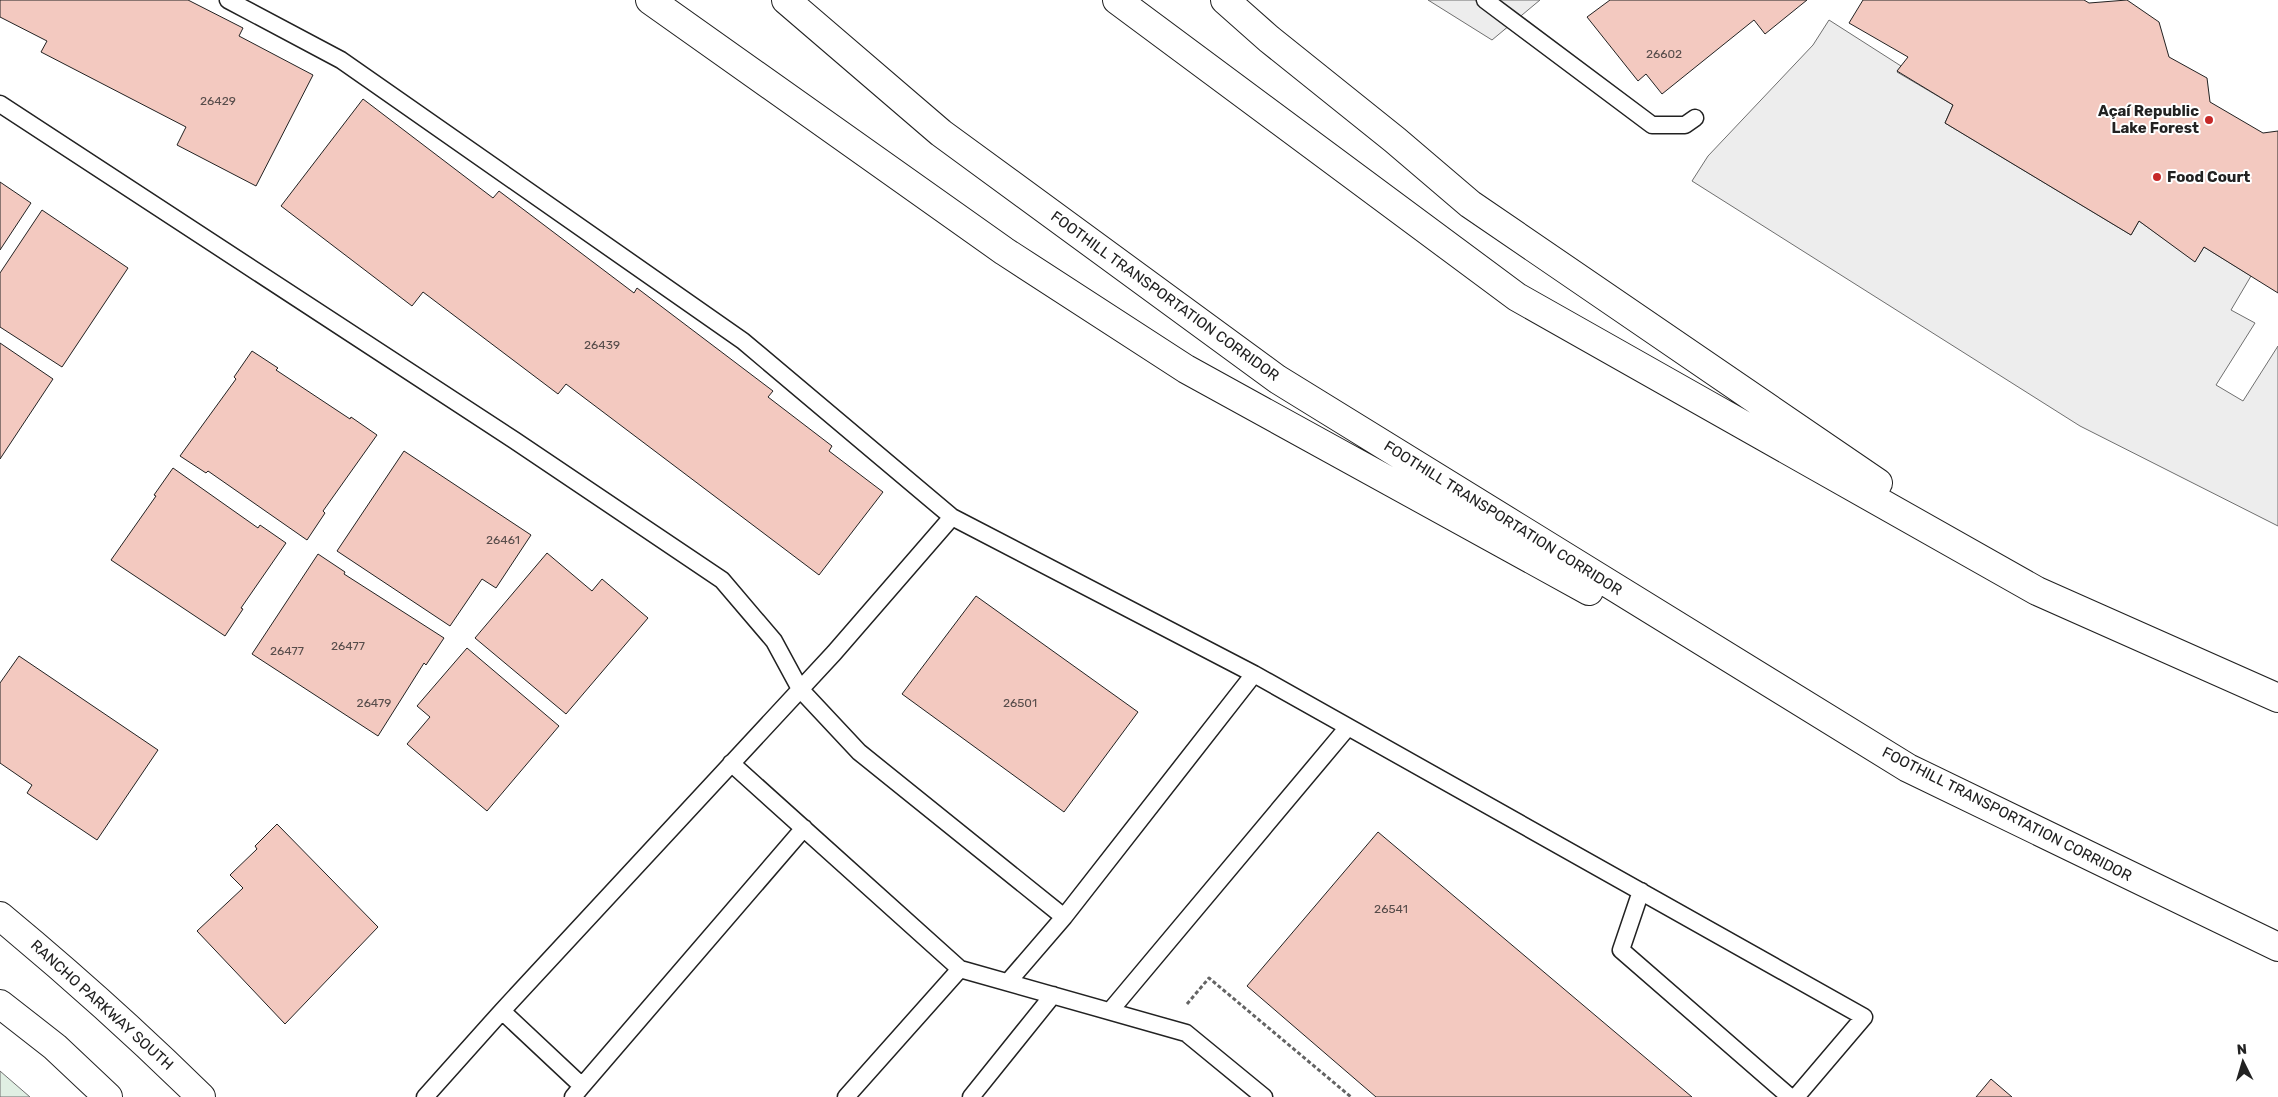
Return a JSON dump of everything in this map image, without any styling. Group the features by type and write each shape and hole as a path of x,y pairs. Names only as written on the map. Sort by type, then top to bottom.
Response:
{"main road":[{"path":"650,0 1004,251 1186,369 1908,768"},
{"name":"FOOTHILL TRANSPORTATION CORRIDOR","path":"786,0 941,133 1277,378 1908,768 2278,946"},
{"path":"1117,0 1516,297 2036,591 2278,698"},
{"path":"1225,0 1269,39 1395,140 1470,204 2036,591"},
{"name":"RANCHO PARKWAY SOUTH","path":"0,916 117,1017 201,1097"},
{"path":"0,1004 55,1047 108,1097"}],"lane":[{"path":"228,0 341,60 743,341 952,517 1254,674 1864,1017 1796,1097"},
{"path":"1484,0 1652,125 1685,125 1694,118"},
{"path":"0,104 497,429 722,580 774,641 800,689 859,752 1064,916"},
{"path":"425,1097 502,1011 800,689 952,517"},
{"path":"1008,982 1064,916 1254,674"},
{"path":"1110,1011 1348,727"},
{"path":"731,763 960,969 1186,1033 1264,1097"},
{"path":"502,1011 577,1092 804,828"},
{"path":"1641,891 1621,950 1790,1097"},
{"path":"846,1097 960,969"},
{"path":"971,1097 1053,995"}],"path":[{"path":"1167,1027 1209,978 1351,1097"}],"green space":[{"path":"0,1071 30,1097 0,1097"}],"shaded area":[{"path":"1428,0 1540,0 1492,40"},
{"path":"1829,20 1901,66 1897,72 1953,105 1945,123 2131,235 2139,221 2195,261 2204,247 2251,276 2231,310 2255,323 2216,385 2243,401 2278,346 2278,526 2080,426 1692,181 1708,156 1813,45"}],"building":[{"path":"0,0 188,0 243,28 239,36 313,75 256,186 177,145 186,127 41,52 47,41 0,17"},
{"path":"1610,0 1807,0 1765,34 1754,20 1662,94 1646,74 1638,81 1587,17"},
{"name":"Food Court","path":"1863,0 2084,0 2089,3 2127,0 2159,22 2169,57 2207,78 2210,102 2263,133 2278,131 2278,293 2204,247 2195,262 2139,221 2131,235 1945,123 1953,105 1897,71 1908,57 1849,23"},
{"path":"363,99 493,198 499,191 634,293 637,288 773,391 768,397 832,446 829,451 883,492 819,575 566,384 558,394 423,292 412,306 281,206"},
{"path":"0,182 31,203 0,250"},
{"path":"42,210 128,268 62,367 0,327 0,273"},
{"path":"0,343 53,379 0,459"},
{"path":"252,351 278,368 276,370 377,435 323,511 325,513 307,540 208,471 206,473 180,456 236,379 234,377"},
{"path":"404,451 531,535 496,588 482,579 450,626 337,551"},
{"path":"173,468 258,528 260,525 286,543 241,608 243,609 225,636 111,560 156,496 154,495"},
{"path":"547,553 592,591 602,579 648,618 566,714 475,638"},
{"path":"318,554 345,572 344,574 444,638 426,665 424,663 378,736 252,654"},
{"path":"976,596 1138,712 1064,812 902,694"},
{"path":"467,648 559,726 487,811 407,744 430,717 417,706"},
{"path":"19,656 158,750 97,840 27,793 32,785 0,763 0,683"},
{"path":"277,824 378,927 285,1024 197,931 243,888 230,875 257,849 255,846"},
{"path":"1378,832 1692,1097 1376,1097 1247,986"},
{"path":"1991,1079 2012,1097 1976,1097"}],"place":[{"name":"Açaí Republic Lake Forest","path":"2209,120"},
{"name":"Food Court","path":"2157,177"}]}
